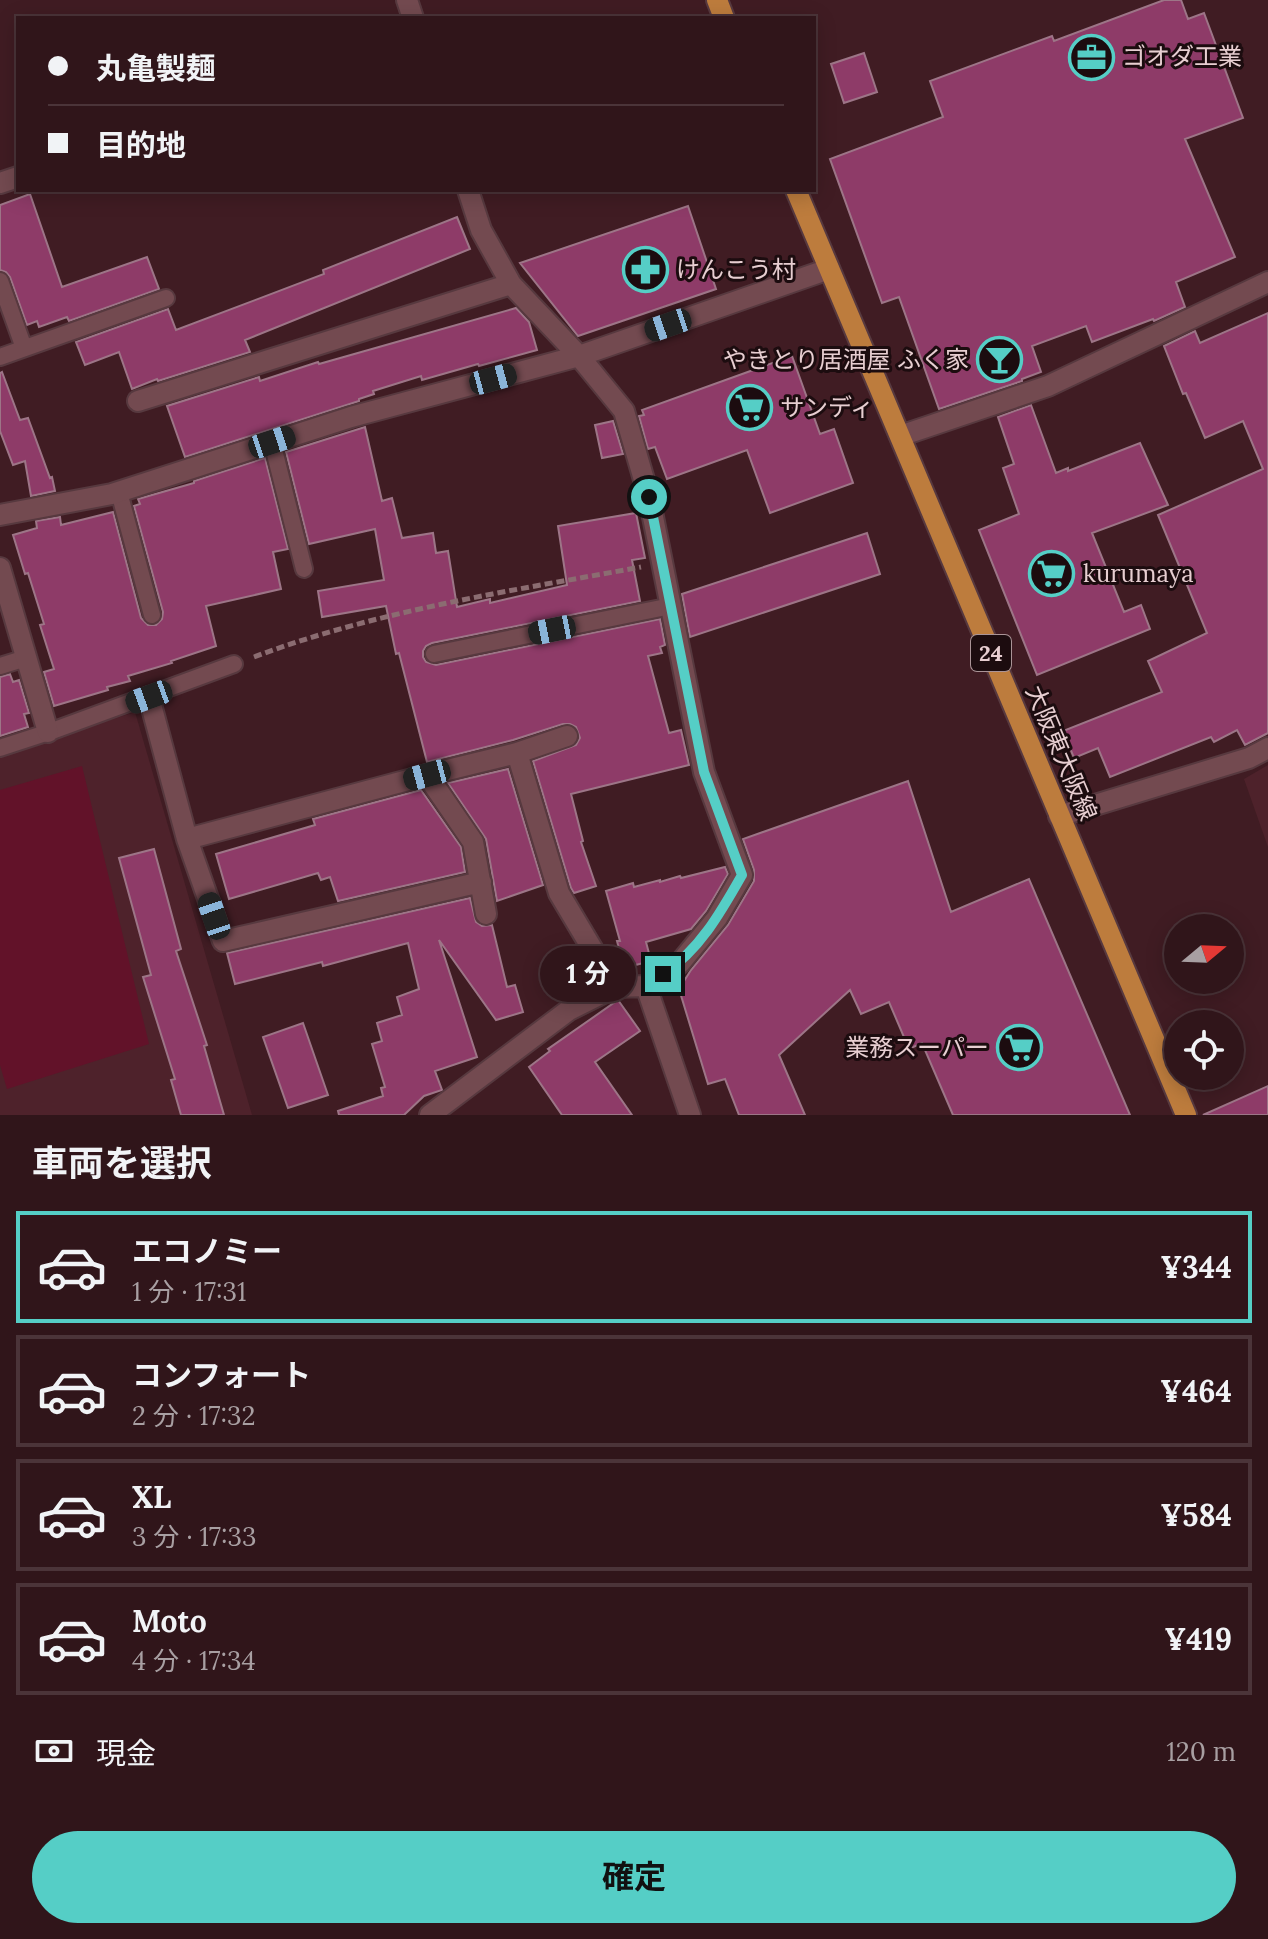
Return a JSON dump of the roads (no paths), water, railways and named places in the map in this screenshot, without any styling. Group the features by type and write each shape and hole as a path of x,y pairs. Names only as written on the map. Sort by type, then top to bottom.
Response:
{"main road":[{"name":"大阪東大阪線","path":"797,192 1186,1115"}],"street":[{"path":"430,1115 569,1010 615,987 646,986 680,963 717,918 742,875 704,772 649,497 624,411 579,356 511,284 481,230 469,192"},
{"path":"0,515 119,492 351,417 579,356 829,269"},
{"path":"900,436 1048,386 1268,282"},
{"path":"138,401 511,284"},
{"path":"0,568 48,732"},
{"path":"149,697 187,839 223,941 481,882"},
{"path":"187,839 517,753 567,736"},
{"path":"1059,816 1249,758 1268,748"},
{"path":"517,753 559,893 615,987"},
{"path":"427,775 473,842 486,914"},
{"path":"646,986 684,1113"}],"lane":[{"path":"0,281 24,348"},
{"path":"0,357 166,298"},
{"path":"272,442 304,569"},
{"path":"119,492 152,615"},
{"path":"434,654 671,606"},
{"path":"0,666 26,658"},
{"path":"0,748 234,664"}],"place":[{"name":"ゴオダ工業","path":"1091,57"},
{"name":"けんこう村","path":"645,270"},
{"name":"やきとり居酒屋 ふく家","path":"1000,360"},
{"name":"サンディ","path":"749,408"},
{"name":"kurumaya","path":"1052,574"},
{"name":"業務スーパー","path":"1020,1048"}]}
